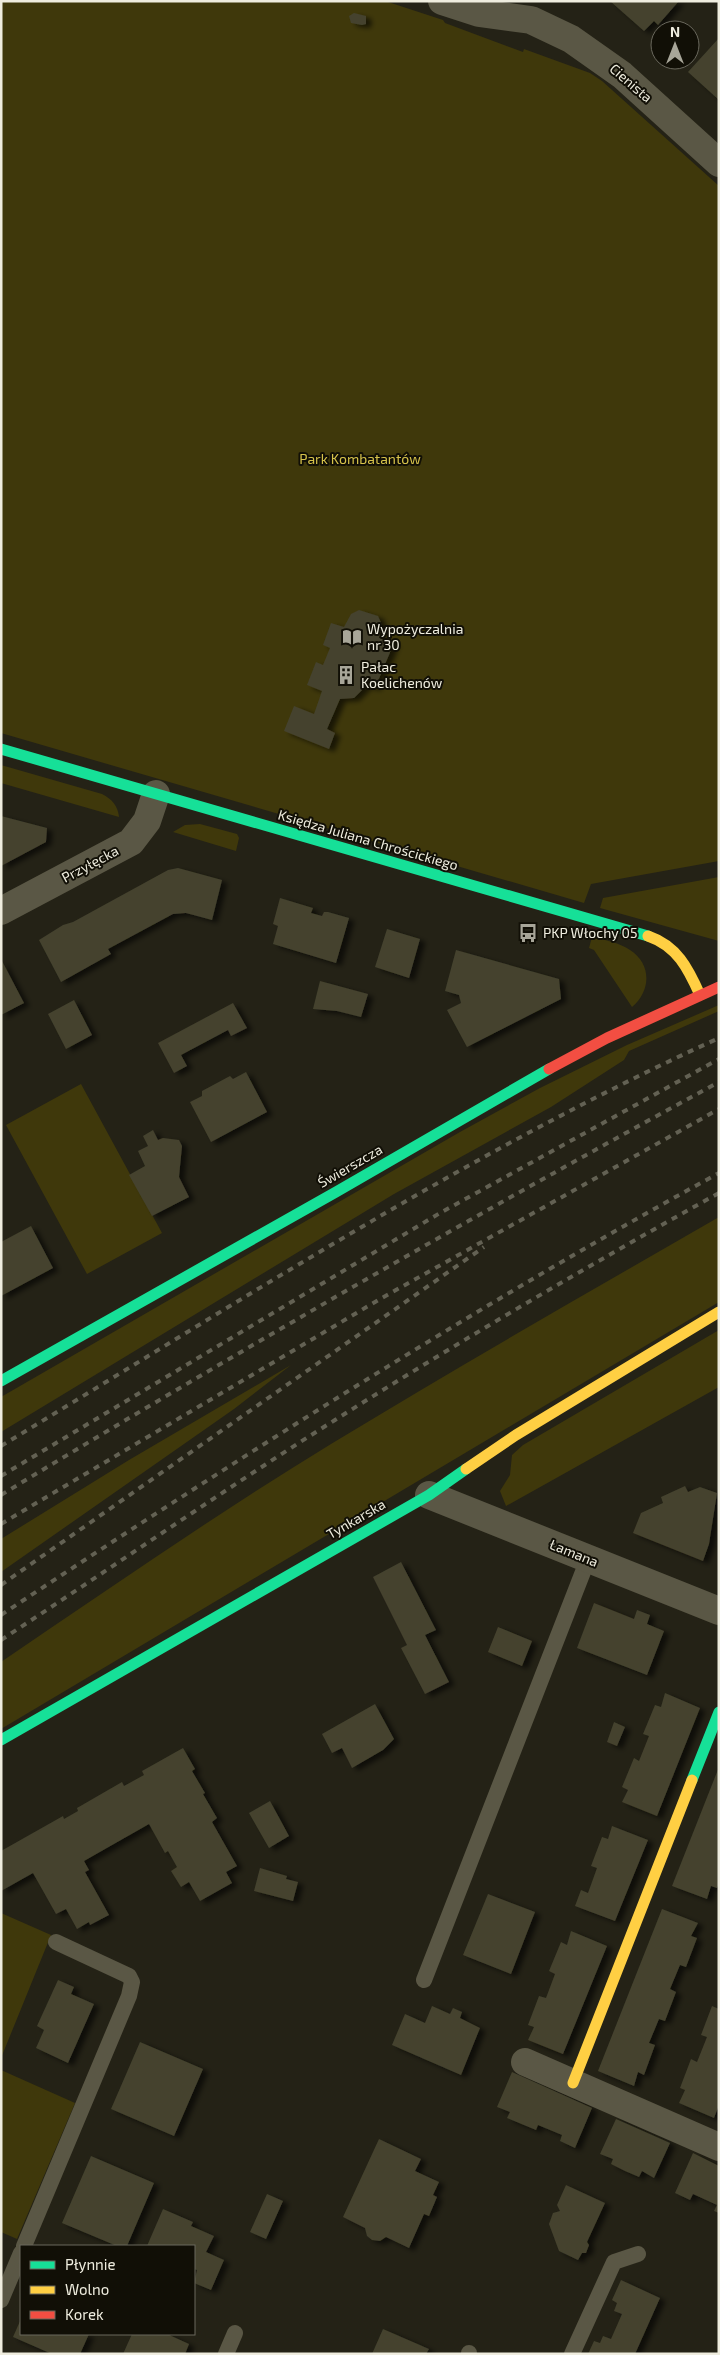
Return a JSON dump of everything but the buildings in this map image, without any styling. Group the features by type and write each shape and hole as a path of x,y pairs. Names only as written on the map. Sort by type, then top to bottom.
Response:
{"street":[{"name":"Cienista","path":"442,1 479,13 536,11 571,39 606,62 719,163"},
{"name":"Księdza Juliana Chrościckiego","path":"1,750 661,941 671,947 683,960 700,995"},
{"name":"Przyłęcka","path":"1,912 131,842 147,821 156,794"},
{"name":"Świerszcza","path":"1,1381 336,1192 523,1082 608,1038 719,987"},
{"name":"Tynkarska","path":"1,1740 428,1495 516,1435 719,1312"},
{"name":"Łamana","path":"428,1495 719,1612"},
{"path":"573,2083 719,1712"},
{"path":"525,2062 719,2147"}],"lane":[{"path":"424,1980 588,1559"},
{"path":"24,2245 130,1996 132,1982 130,1976 56,1942"},
{"path":"1,2300 20,2254"},
{"path":"572,2354 614,2262 638,2254"},
{"path":"226,2354 235,2333"}],"green space":[{"name":"Park Kombatantów","path":"1,1 385,1 443,20 445,23 523,52 524,49 590,73 602,81 719,186 719,861 591,884 584,903 1,733"},
{"path":"1,765 102,794 114,803 119,817 1,783"},
{"path":"200,824 237,834 239,838 236,851 173,832 185,825"},
{"path":"719,877 719,941 600,908 603,898"},
{"path":"592,937 612,942 630,950 642,963 645,970 646,986 638,1001 632,1007 594,950 589,948"},
{"path":"719,1005 719,1011 629,1051 624,1060 551,1107 394,1194 1,1432 1,1397 460,1132 540,1088 627,1045"},
{"path":"81,1084 162,1233 87,1274 6,1125"},
{"path":"719,1217 719,1302 1,1729 1,1662 289,1470 476,1358"},
{"path":"719,1330 719,1387 506,1506 500,1491 510,1475 512,1455 523,1445"},
{"path":"291,1365 234,1409 1,1572 1,1539 129,1460"},
{"path":"1,1913 51,1935 1,2058"},
{"path":"1,2070 75,2103 17,2239 1,2232"}],"railway":[{"path":"1,1446 265,1285 443,1180 626,1082 719,1038"},
{"path":"1,1476 440,1213 719,1059"},
{"path":"1,1495 357,1284 719,1082"},
{"path":"1,1524 380,1299 719,1109"},
{"path":"1,1615 266,1443 445,1331 627,1224 719,1173"},
{"path":"1,1640 251,1474 429,1361 719,1193"},
{"path":"1,1585 484,1247"}],"traffic: fast":[{"path":"1,749 648,936"},
{"path":"1,1381 336,1192 549,1069"},
{"path":"1,1740 429,1495 466,1469"},
{"path":"692,1780 719,1712"}],"traffic: slow":[{"path":"648,936 658,940 674,952 686,967 700,995"},
{"path":"466,1469 516,1435 719,1312"},
{"path":"573,2083 692,1780"}],"traffic: jam":[{"path":"549,1069 607,1038 719,987"}],"place":[{"name":"Wypożyczalnia nr 30","path":"352,637"},
{"name":"Pałac Koelichenów","path":"346,675"},
{"name":"PKP Włochy 05","path":"528,933"}]}
